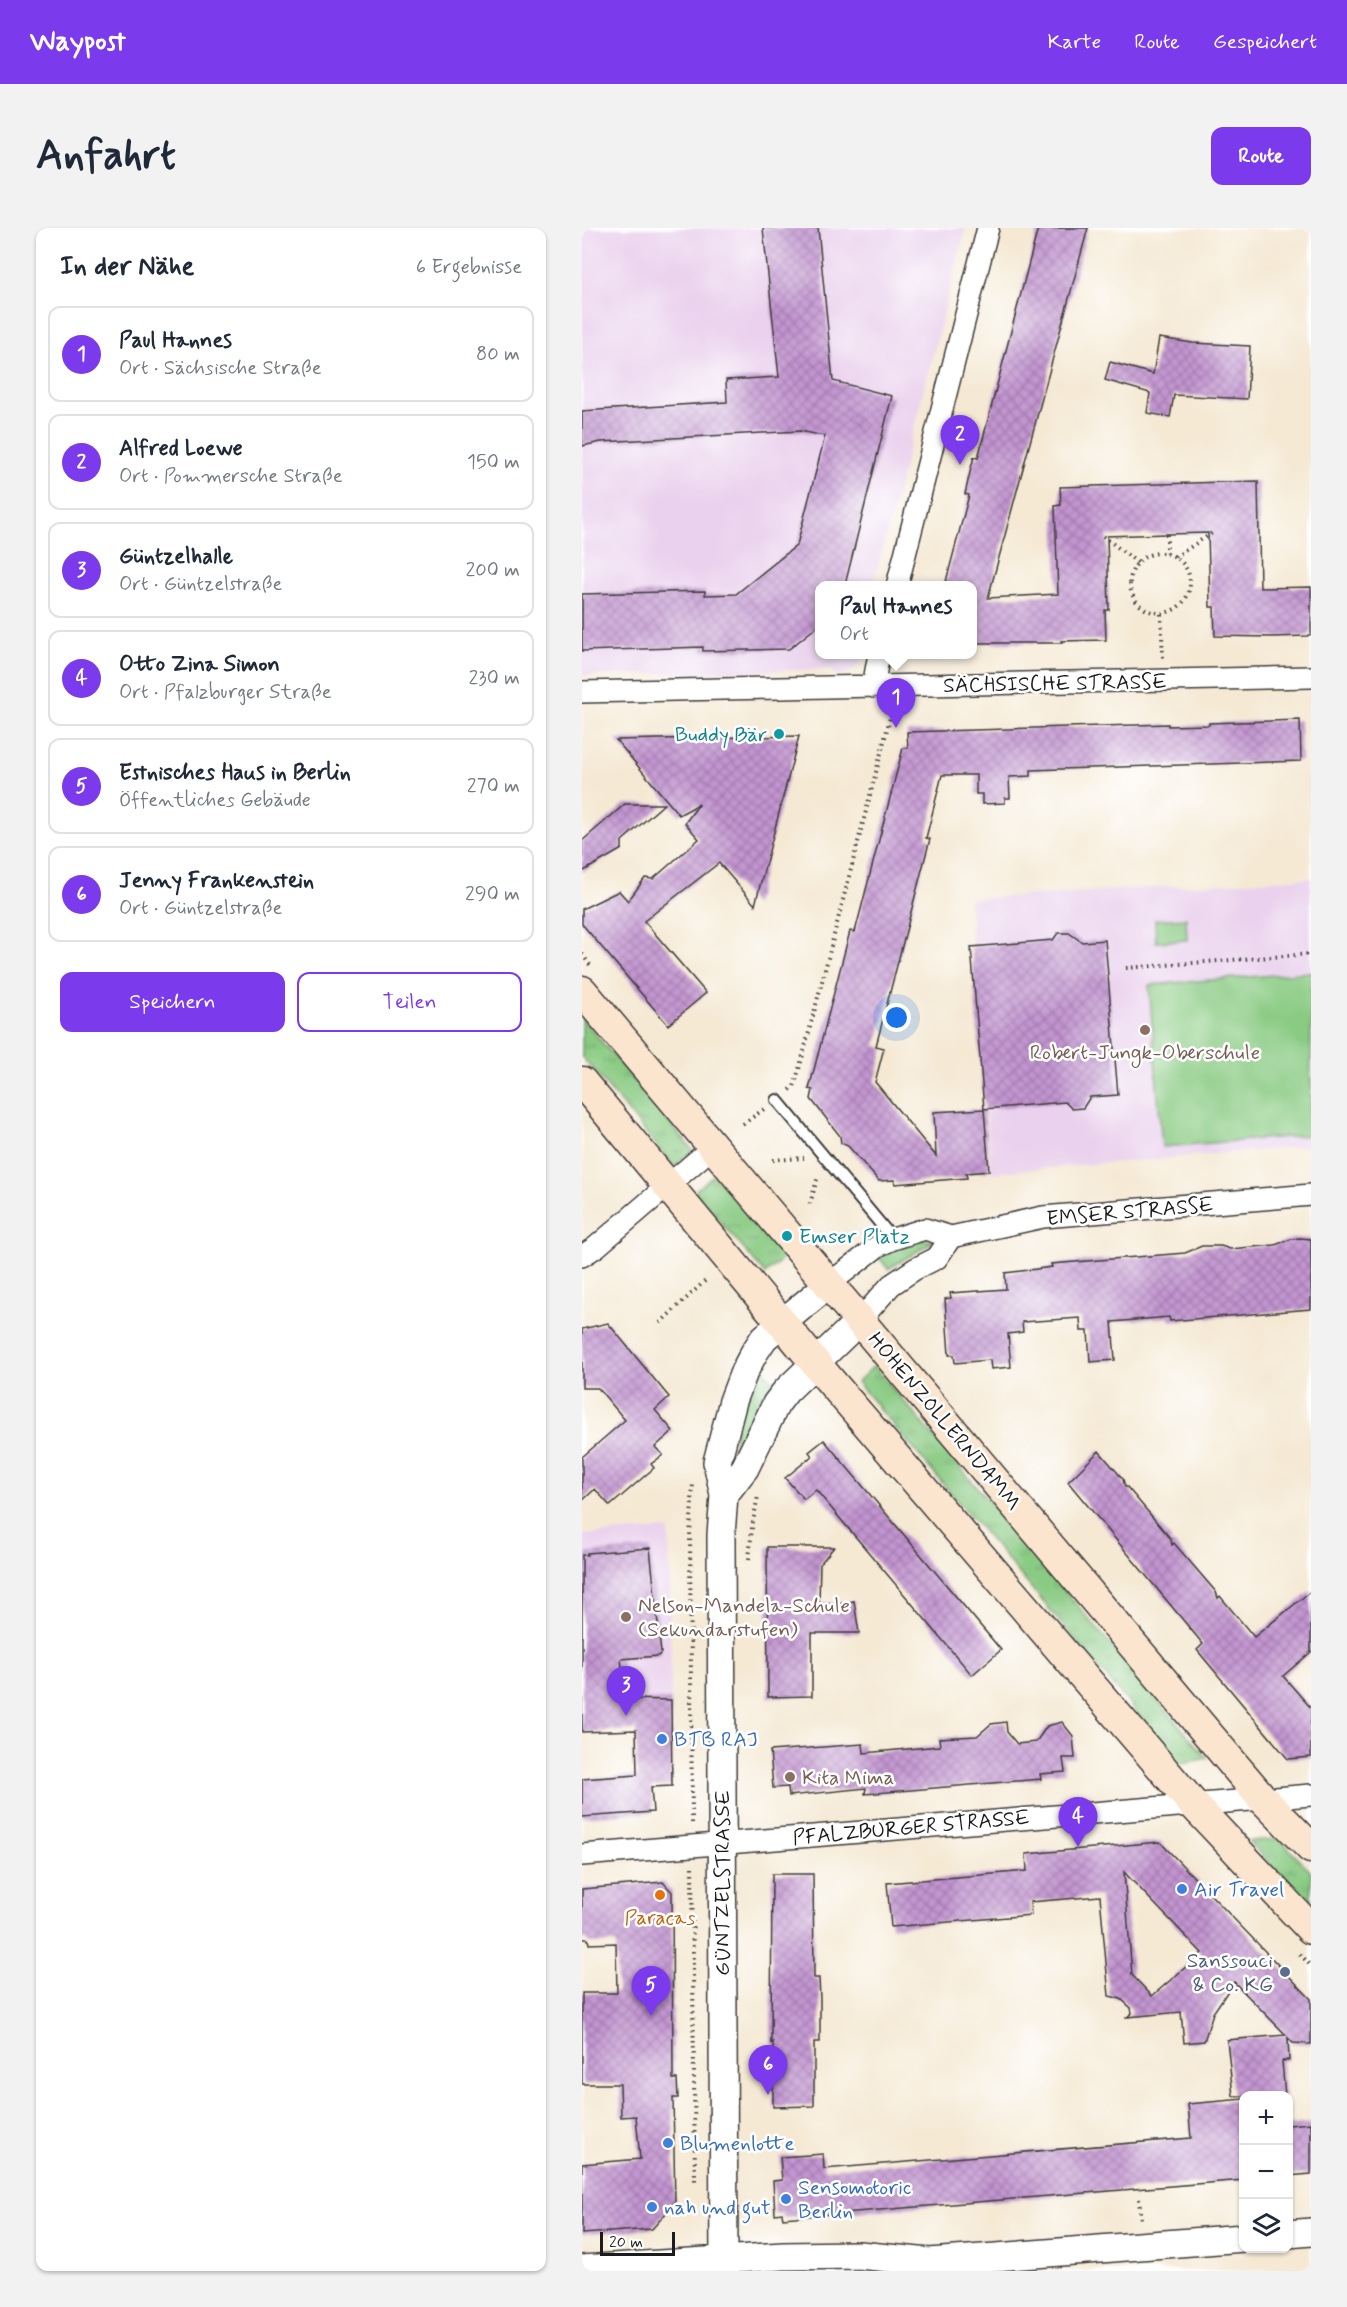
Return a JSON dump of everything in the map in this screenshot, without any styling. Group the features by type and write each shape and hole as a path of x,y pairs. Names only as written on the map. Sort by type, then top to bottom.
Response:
{"main road":[{"name":"HOHENZOLLERNDAMM","path":"582,991 1263,1799 1311,1848"},
{"path":"582,1082 815,1361 1193,1804 1311,1929"}],"street":[{"path":"898,581 988,228"},
{"path":"873,687 878,659"},
{"name":"SÄCHSISCHE STRASSE","path":"582,692 1311,676"},
{"path":"582,1256 714,1146"},
{"name":"EMSER STRASSE","path":"830,1283 878,1246 926,1229 951,1237 1043,1217 1311,1195"},
{"path":"724,1495 745,1468 776,1404 815,1361 860,1320 891,1285 937,1258 951,1237"},
{"name":"GÜNTZELSTRASSE","path":"724,2265 721,1535 724,1495 717,1462 733,1401 753,1353 764,1338 830,1283"},
{"name":"PFALZBURGER STRASSE","path":"582,1855 1311,1795"},
{"path":"1293,2234 1311,2232"},
{"path":"582,2269 724,2265 783,2256 859,2255 917,2267 1239,2238"}],"lane":[{"path":"777,1100 893,1239"}],"path":[{"path":"1174,557 1212,533"},
{"path":"1167,534 1167,554"},
{"path":"1103,536 1138,563"},
{"path":"1167,554 1174,557 1186,568 1189,575 1189,591 1182,604 1161,614 1145,610 1131,592 1130,576 1138,563 1151,555 1167,554"},
{"path":"1161,614 1164,681"},
{"path":"743,1124 794,1087 890,718"},
{"path":"1126,968 1311,954"},
{"path":"773,1160 824,1157 810,1204"},
{"path":"660,1323 705,1281"},
{"path":"749,1566 752,1527 759,1492"},
{"path":"1139,2199 1141,2226"}],"shaded area":[{"path":"582,228 966,228 874,581 815,581 815,659 861,659 859,664 851,672 838,676 830,669 582,676"},
{"name":"Robert-Jungk-Oberschule","path":"1311,878 1311,1146 991,1173 969,899"},
{"name":"Nelson-Mandela-Schule (Sekundarstufen)","path":"669,1529 671,1700 634,1699 582,1703 582,1535"}],"green space":[{"path":"1186,918 1187,940 1156,942 1155,920"},
{"path":"1311,972 1311,1135 1162,1147 1149,985"},
{"path":"582,1018 693,1151 674,1166 582,1057"},
{"path":"712,1176 716,1177 784,1258 765,1274 696,1193 696,1190"},
{"path":"919,1239 935,1241 888,1269 878,1256"},
{"path":"760,1366 775,1383 747,1431 730,1469 737,1423"},
{"path":"874,1366 1207,1758 1180,1764 857,1382"},
{"path":"1280,1839 1311,1872 1311,1907 1248,1841"}],"building":[{"path":"763,228 818,228 833,381 892,396 846,581 815,581 815,628 789,649 703,651 703,647 582,651 582,594 705,591 705,595 736,594 797,545 825,436 800,431 601,442 582,446 582,411 727,402 726,380 779,377"},
{"path":"1038,228 1088,228 988,598 1058,594 1055,506 1061,505 1060,487 1258,481 1260,588 1311,587 1311,634 1271,637 1215,636 1214,607 1210,607 1208,533 1167,534 1107,536 1109,610 1105,610 1106,640 1061,641 1062,643 977,643 977,581 946,581 969,495 965,494 971,468 974,457 978,458"},
{"path":"1159,338 1193,343 1250,346 1247,399 1174,395 1170,417 1147,413 1150,393 1105,380 1110,362 1153,374"},
{"path":"1300,720 1301,761 1031,770 1031,776 1009,777 1010,798 1005,798 1005,803 982,804 982,794 976,794 976,775 942,775 926,838 930,839 876,1046 884,1048 875,1082 936,1156 934,1112 984,1109 989,1171 966,1173 967,1178 895,1184 894,1180 879,1181 848,1146 841,1143 840,1136 811,1099 813,1090 809,1089 850,931 855,932 903,748 908,748 907,732 1168,724 1168,726 1209,725 1209,723"},
{"path":"799,736 755,905 719,863 644,921 706,993 668,1025 582,924 582,909 619,891 628,901 645,878 653,879 699,839 685,823 699,804 679,815 616,740"},
{"path":"625,804 664,804 622,841 622,849 582,872 582,841"},
{"path":"1058,933 1069,933 1082,942 1105,940 1118,1095 1090,1097 1083,1108 1072,1109 1065,1102 984,1109 971,947 1053,940"},
{"path":"1300,1238 1311,1239 1311,1309 1170,1321 1169,1317 1112,1322 1115,1360 1090,1362 1088,1331 1081,1331 1080,1318 1022,1322 1023,1332 1008,1334 1011,1367 991,1369 990,1360 955,1363 954,1355 949,1355 945,1299 951,1298 950,1293 1006,1289 1005,1273 1052,1267 1051,1264 1185,1253 1202,1246 1221,1246 1230,1249 1275,1245"},
{"path":"608,1323 669,1397 655,1410 673,1431 655,1447 663,1455 651,1464 654,1468 610,1506 595,1489 582,1501 582,1457 625,1420 598,1388 582,1388 582,1329"},
{"path":"824,1440 1001,1650 972,1675 816,1490 804,1499 785,1478 812,1456 809,1452"},
{"path":"1099,1451 1123,1479 1125,1487 1171,1539 1172,1545 1174,1543 1216,1592 1218,1598 1220,1596 1254,1637 1311,1591 1311,1652 1283,1676 1311,1708 1311,1757 1288,1759 1197,1650 1203,1644 1068,1482"},
{"path":"767,1547 834,1547 820,1564 819,1603 854,1601 859,1633 812,1633 812,1696 768,1697"},
{"path":"650,1548 661,1653 658,1656 621,1659 626,1699 671,1700 672,1786 651,1787 653,1812 582,1817 582,1779 637,1775 636,1730 582,1732 582,1555"},
{"path":"1006,1722 1007,1732 1017,1744 1036,1742 1047,1726 1062,1722 1073,1736 1075,1758 1063,1758 1065,1772 1040,1774 1041,1779 865,1794 866,1788 789,1796 788,1787 773,1788 770,1751 863,1744 864,1753 940,1746 939,1738 977,1736 991,1724"},
{"path":"1160,1842 1311,1999 1311,2044 1293,2043 1288,2038 1289,2060 1282,2061 1285,2091 1239,2091 1239,2096 1233,2096 1227,2040 1286,2035 1234,1982 1213,2013 1204,2041 1184,2043 1181,2012 1127,2017 1132,2013 1131,2008 1121,1999 1109,1996 1100,1896 1030,1902 1031,1915 891,1927 887,1883 1027,1871 1026,1854","holes":["1124,1872 1202,1953 1152,1996 1132,1975"]},
{"path":"772,1874 813,1874 814,1978 819,1978 820,1999 820,2042 814,2042 814,2106 773,2107"},
{"path":"663,1882 672,1892 673,2079 677,2079 678,2098 673,2098 675,2203 652,2229 582,2234 582,2164 640,2159 636,2116 621,2117 620,2084 582,2084 582,1993 617,1993 616,1943 589,1944 588,1939 582,1939 582,1889"},
{"path":"1239,2099 1239,2180 783,2218 782,2213 775,2214 773,2181 782,2180 780,2157 823,2154 824,2169 1191,2138 1188,2104"},
{"path":"1311,2123 1311,2174 1293,2176 1293,2125"}],"place":[{"name":"Alfred Loewe","path":"960,465"},
{"name":"Paul Hannes","path":"896,728"},
{"name":"Buddy Bär","path":"779,734"},
{"name":"Robert-Jungk-Oberschule","path":"1145,1030"},
{"name":"Emser Platz","path":"787,1236"},
{"name":"Nelson-Mandela-Schule (Sekundarstufen)","path":"626,1617"},
{"name":"Güntzelhalle","path":"626,1716"},
{"name":"BTB RAJ","path":"662,1739"},
{"name":"Kita Mima","path":"790,1777"},
{"name":"Otto Zina Simon","path":"1078,1847"},
{"name":"Air Travel","path":"1182,1889"},
{"name":"Paracas","path":"660,1895"},
{"name":"Sanssouci & Co. KG","path":"1285,1972"},
{"name":"Estnisches Haus in Berlin","path":"651,2016"},
{"name":"Jenny Frankenstein","path":"768,2095"},
{"name":"Blumenlotte","path":"668,2143"},
{"name":"Sensomotoric Berlin","path":"786,2199"},
{"name":"nah und gut","path":"652,2207"}]}
